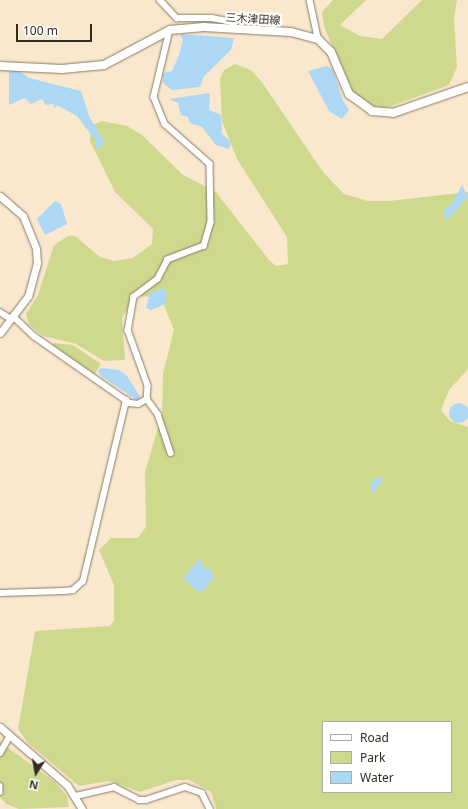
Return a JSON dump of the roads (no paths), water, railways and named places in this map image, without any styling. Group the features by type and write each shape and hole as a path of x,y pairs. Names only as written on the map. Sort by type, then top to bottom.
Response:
{"main road":[{"name":"三木津田線","path":"0,66 62,69 104,65 170,30 193,26 303,33 318,39 331,52 349,94 372,111 393,113 468,87"}],"street":[{"path":"160,0 177,18 212,18 233,22 236,29"},
{"path":"310,0 318,39"},
{"path":"170,30 154,97 165,124 210,164 211,222 204,246 168,260 158,279 132,301 128,339 148,386 147,399 158,414 171,453"},
{"path":"0,196 23,216 36,249 35,278 28,296 0,332"},
{"path":"0,312 12,318 34,336 126,400 138,404 147,399"},
{"path":"0,593 73,590 83,581 126,400"},
{"path":"0,727 76,796 82,809"},
{"path":"0,753 10,736"},
{"path":"0,786 0,792"},
{"path":"76,796 114,787 139,800 146,800 185,787 202,793 210,809"}],"water":[{"path":"180,34 234,38 231,50 204,76 200,87 172,90 163,83 163,73 172,71 179,55 183,40"},
{"path":"327,66 333,70 343,101 349,110 342,119 329,111 308,71"},
{"path":"9,70 19,71 29,78 81,91 89,116 104,142 100,148 96,148 96,141 77,116 57,105 55,108 53,104 46,105 42,99 31,104 25,98 9,105"},
{"path":"210,93 209,110 221,115 222,134 231,142 229,149 216,145 202,127 190,123 188,117 181,115 178,103 169,99"},
{"path":"462,185 468,197 446,221 444,210 453,202"},
{"path":"55,201 61,204 67,224 45,235 37,219"},
{"path":"163,288 167,293 165,304 151,310 146,308 150,293"},
{"path":"101,368 119,370 127,376 141,398 137,400 101,376 98,371"},
{"path":"459,403 466,406 469,413 466,420 459,423 452,420 449,413 452,406"},
{"path":"377,477 384,479 371,496 371,483"},
{"path":"200,558 202,567 209,568 214,577 201,593 183,579"}]}
